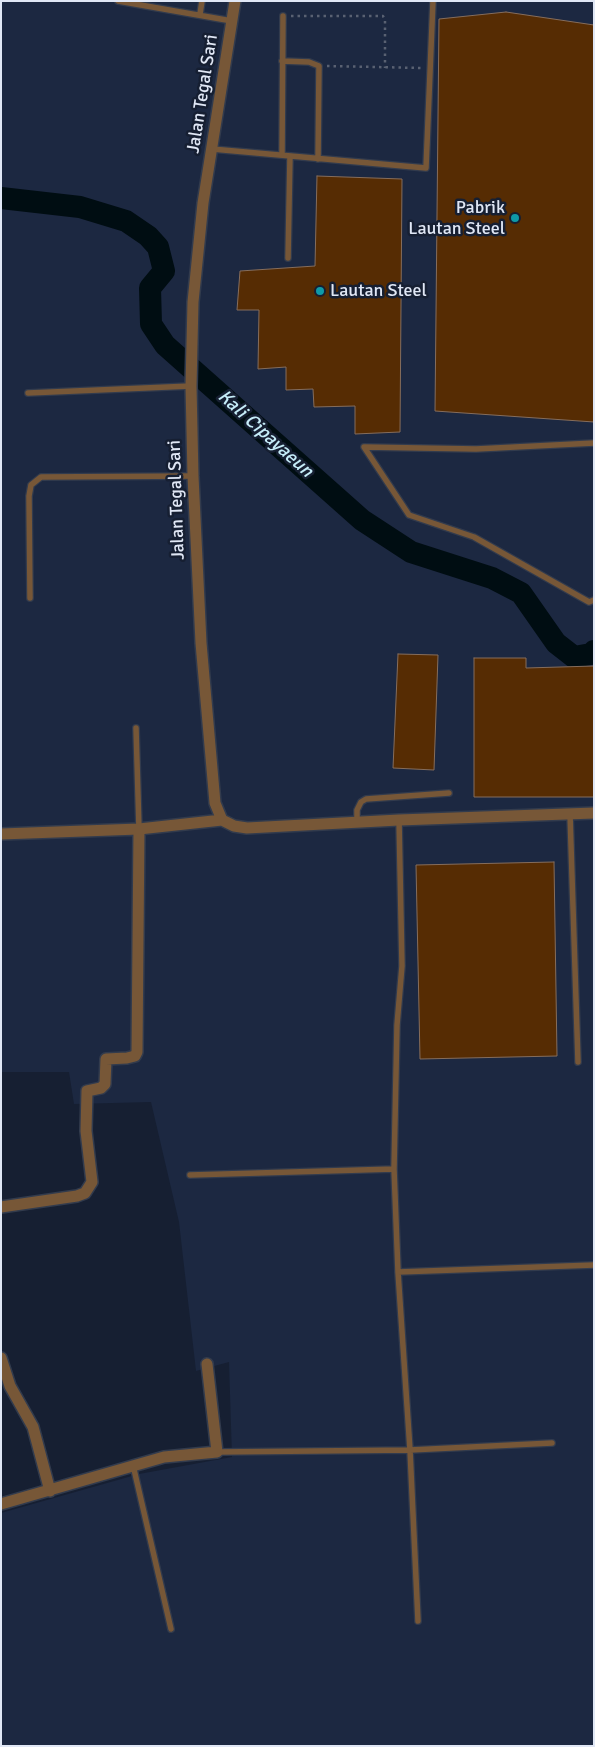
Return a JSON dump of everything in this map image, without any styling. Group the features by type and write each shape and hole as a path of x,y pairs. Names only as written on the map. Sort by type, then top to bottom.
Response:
{"street":[{"name":"Jalan Tegal Sari","path":"222,820 215,803 201,644 192,476 193,302 203,203 235,1"},
{"path":"1,834 139,829 222,820 234,826 247,828 594,813"},
{"path":"1,1207 77,1196 85,1193 92,1182 86,1131 87,1091 100,1088 104,1084 106,1059 127,1058 135,1056 138,1052 139,829"},
{"path":"1,1358 10,1386 33,1427 50,1491"},
{"path":"1,1504 164,1457 217,1452 207,1364"}],"lane":[{"path":"118,1 232,20"},
{"path":"200,14 202,1"},
{"path":"212,149 426,168 434,1"},
{"path":"282,16 282,155"},
{"path":"282,61 309,62 318,66 318,159"},
{"path":"288,258 290,156"},
{"path":"28,394 192,380"},
{"path":"594,443 476,449 364,448 409,515 474,537 589,602 594,600"},
{"path":"30,598 30,496 31,485 40,476 192,476"},
{"path":"136,728 139,829"},
{"path":"357,822 357,810 361,802 366,799 449,793"},
{"path":"570,814 578,1062"},
{"path":"399,820 402,966 396,1025 394,1170 418,1621"},
{"path":"190,1175 394,1170"},
{"path":"398,1272 594,1265"},
{"path":"217,1452 410,1450 552,1443"},
{"path":"133,1465 172,1629"}],"path":[{"path":"282,16 383,16 385,25 385,68"},
{"path":"318,66 431,68"}],"shaded area":[{"path":"1,1 594,1 594,1746 1,1746 1,1513 139,1474 232,1457 229,1362 196,1371 179,1222 151,1102 74,1104 69,1072 1,1072"}],"building":[{"name":"Pabrik Lautan Steel","path":"506,12 594,25 594,422 435,411 439,19"},
{"name":"Lautan Steel","path":"317,176 402,179 400,432 355,434 355,406 314,407 313,389 286,390 286,367 258,369 259,310 237,310 240,271 315,266"},
{"path":"398,654 438,655 434,770 393,768"},
{"path":"474,658 526,658 526,668 594,666 594,797 474,797"},
{"path":"554,862 557,1056 420,1059 416,865"}],"waterway":[{"name":"Kali Cipayaeun","path":"1,198 80,207 126,221 148,236 158,247 164,271 150,288 151,324 165,345 362,520 411,552 492,578 521,593 556,643 574,657 591,654 594,651"}],"place":[{"name":"Pabrik Lautan Steel","path":"515,218"},
{"name":"Lautan Steel","path":"320,291"}]}
